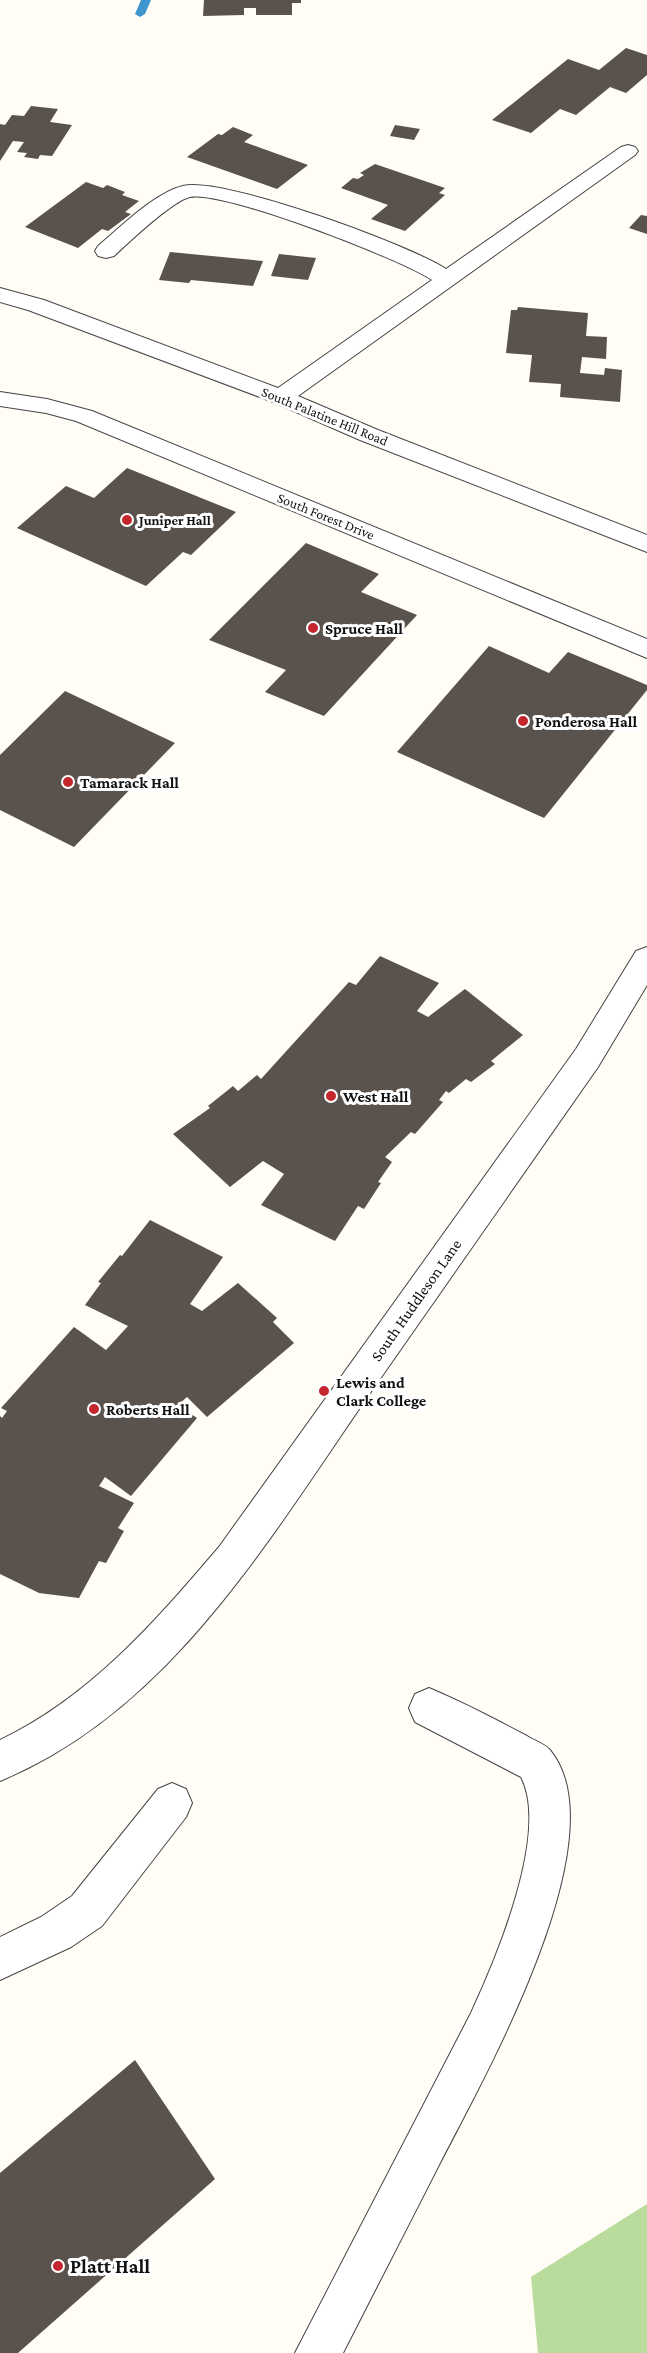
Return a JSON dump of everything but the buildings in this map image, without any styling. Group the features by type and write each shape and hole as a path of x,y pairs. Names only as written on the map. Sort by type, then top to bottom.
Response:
{"street":[{"path":"281,397 628,151"},
{"path":"106,251 165,205 188,191 213,191 238,197 420,263 447,280"},
{"name":"South Palatine Hill Road","path":"0,295 36,304 281,397 369,435 647,544"},
{"name":"South Forest Drive","path":"0,399 47,406 84,416 647,649"},
{"name":"South Huddleson Lane","path":"0,1761 23,1751 72,1723 105,1697 186,1615 232,1560 642,981"},
{"path":"318,2353 486,2028 514,1967 538,1894 551,1816 548,1787 535,1763 429,1708"},
{"path":"0,1959 56,1932 87,1911 172,1803"}],"green space":[{"path":"647,2204 647,2353 538,2353 531,2277"}],"waterway":[{"path":"140,14 146,0"}],"place":[{"name":"Juniper Hall","path":"127,520"},
{"name":"Spruce Hall","path":"313,628"},
{"name":"Ponderosa Hall","path":"523,721"},
{"name":"Tamarack Hall","path":"68,782"},
{"name":"West Hall","path":"331,1096"},
{"name":"Lewis and Clark College","path":"324,1391"},
{"name":"Roberts Hall","path":"94,1409"},
{"name":"Platt Hall","path":"58,2266"}]}
